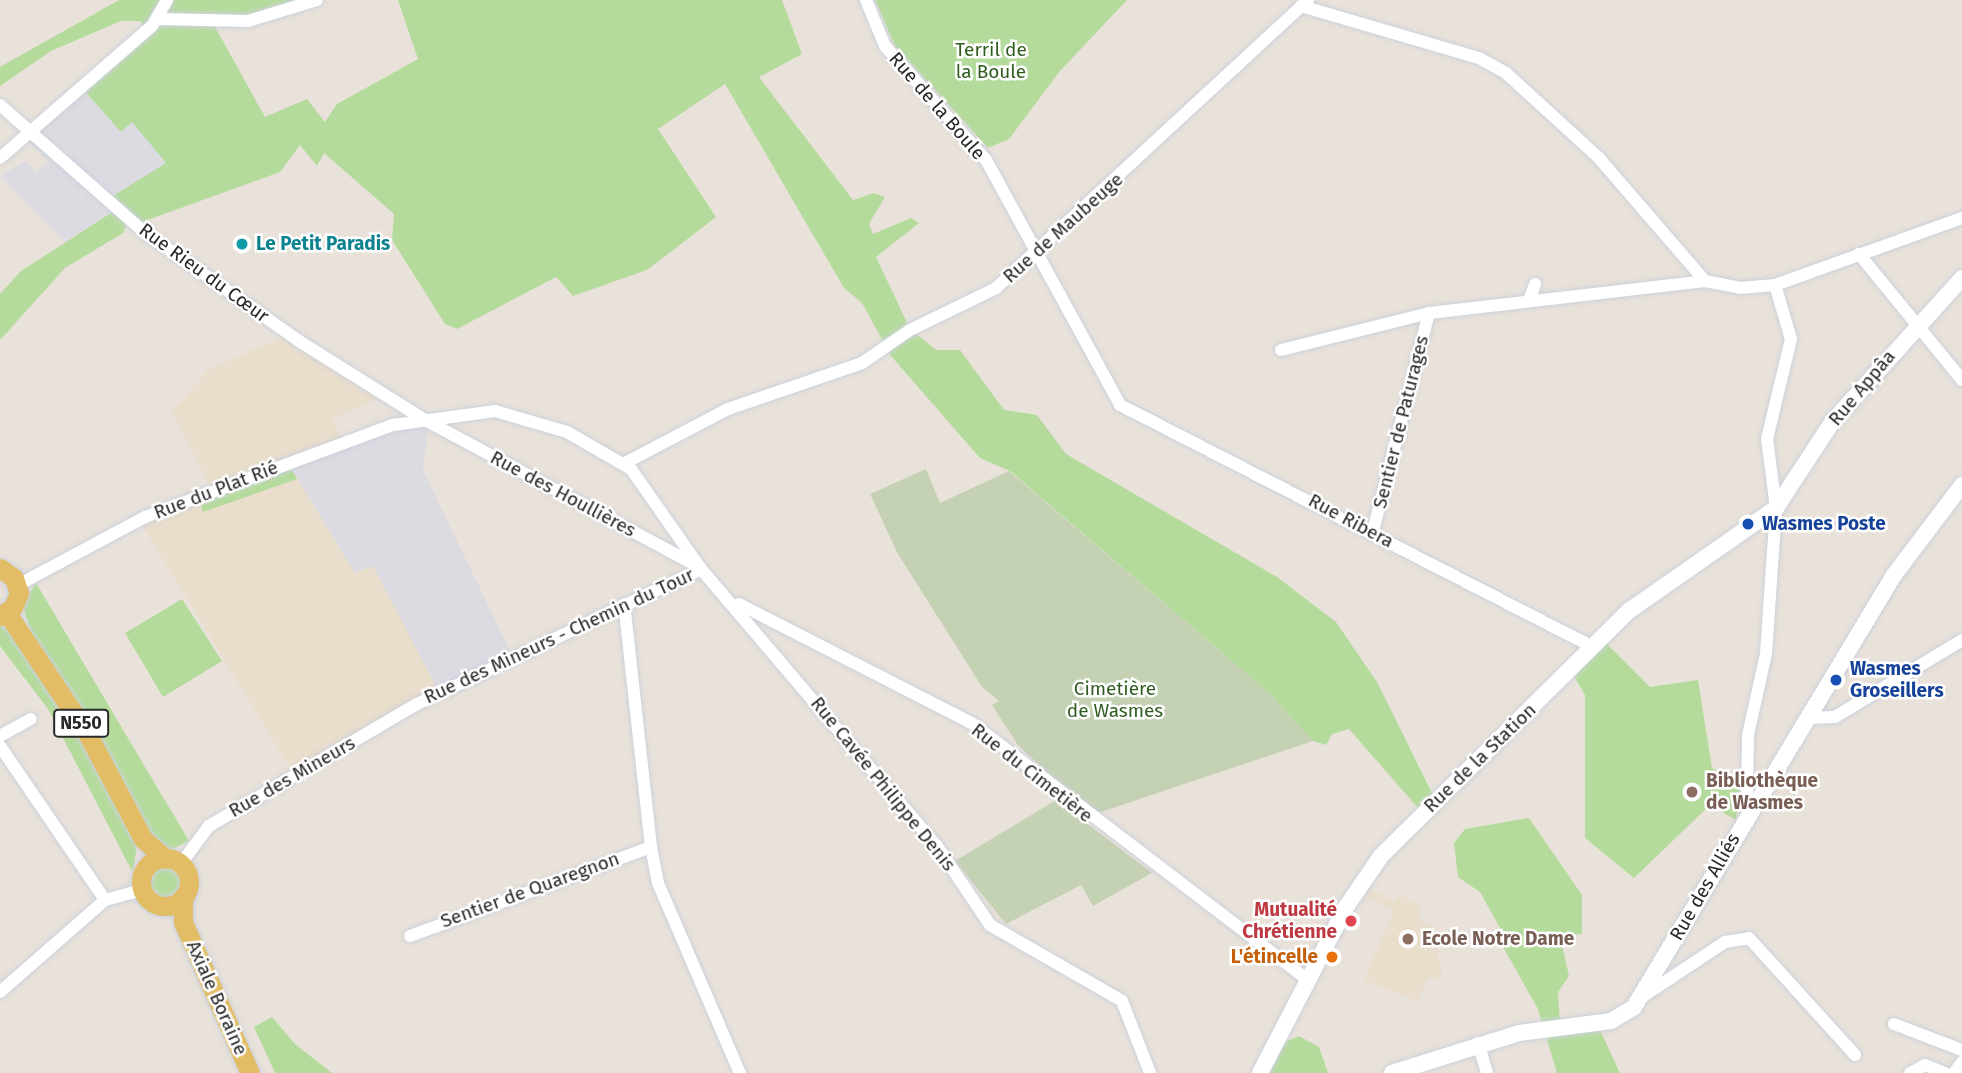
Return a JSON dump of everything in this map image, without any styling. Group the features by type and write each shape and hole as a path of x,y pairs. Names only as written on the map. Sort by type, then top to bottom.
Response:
{"main road":[{"path":"0,568 18,585"},
{"name":"N550","path":"18,585 4,614 88,735 144,839 173,862"},
{"name":"N550","path":"142,890 146,868 144,839"},
{"path":"146,868 173,862 188,878 183,898 183,922"},
{"path":"142,890 183,922"},
{"path":"160,906 183,898"},
{"name":"Axiale Boraine","path":"183,922 250,1073"}],"street":[{"path":"0,158 34,132 158,19 167,0"},
{"path":"158,19 248,21 317,0"},
{"name":"Rue de la Boule","path":"866,0 885,46 986,160 1113,394"},
{"path":"1305,3 1479,58 1530,91 1598,157 1706,281"},
{"name":"Rue de Maubeuge","path":"625,463 728,409 862,363 910,330 996,288 1038,253 1305,3"},
{"name":"Rue Rieu du Cœur","path":"0,105 34,132 144,232 425,420"},
{"path":"1281,350 1429,313 1530,298 1680,289 1706,281 1740,288 1775,285 1962,218"},
{"path":"1859,254 1962,380"},
{"name":"Rue Appâa","path":"1776,508 1833,421 1962,278"},
{"path":"1530,298 1535,284"},
{"path":"1752,807 1746,799 1748,735 1766,654 1776,508 1767,439 1791,340 1775,285"},
{"name":"Sentier de Paturages","path":"1373,531 1429,313"},
{"name":"Rue Ribera","path":"1113,394 1120,405 1373,531 1591,646"},
{"name":"Rue du Plat Rié","path":"18,585 145,517 365,434 425,420 476,411 517,414 625,463"},
{"name":"Rue des Houllières","path":"425,420 701,569"},
{"path":"625,463 701,569"},
{"name":"Rue des Alliés","path":"1392,1073 1478,1043 1611,1021 1642,997 1752,807 1901,564 1962,485"},
{"name":"Rue de la Station","path":"1259,1073 1307,979 1381,856 1591,646 1639,603 1776,508"},
{"name":"Rue Cavée Philippe Denis","path":"701,569 736,602 937,846 990,925 1128,1007 1150,1073"},
{"name":"Rue des Mineurs - Chemin du Tour","path":"417,704 701,569"},
{"name":"Rue du Cimetière","path":"736,602 973,724 1307,979"},
{"path":"624,604 651,847 658,883 740,1073"},
{"path":"1806,718 1835,717 1962,640"},
{"name":"Rue des Mineurs","path":"173,862 209,826 417,704"},
{"path":"0,736 31,719"},
{"path":"0,746 105,900"},
{"name":"Sentier de Quaregnon","path":"410,936 651,847"},
{"path":"0,992 105,900 142,890"},
{"path":"1642,997 1740,936 1756,944 1784,984 1855,1055"},
{"path":"1894,1024 1962,1050"},
{"path":"1478,1043 1487,1073"},
{"path":"1954,1073 1962,1062"},
{"path":"1910,1073 1925,1065 1945,1073"}],"shaded area":[{"path":"80,86 121,132 132,121 167,164 114,196 123,205 65,242 0,176 25,161 37,172 49,161 28,142"},
{"path":"283,337 378,398 333,419 340,439 211,487 172,412 208,370"},
{"path":"421,423 428,429 423,470 511,653 437,690 373,566 355,574 289,465"},
{"path":"289,465 355,573 373,566 439,692 295,776 140,522"},
{"name":"Ecole Notre Dame","path":"1365,885 1394,902 1401,895 1419,906 1420,920 1434,928 1442,977 1427,979 1418,1001 1364,980 1394,911 1361,892"}],"green space":[{"path":"119,0 303,0 261,14 209,16 265,117 307,99 325,122 337,104 418,59 398,0 782,0 802,54 759,77 853,200 874,193 885,197 869,224 873,234 911,218 919,223 876,257 910,329 936,350 960,350 1004,410 1037,415 1066,454 1277,577 1336,622 1377,682 1433,795 1419,809 1349,729 1332,734 1326,745 1313,741 1269,693 1010,471 980,458 891,356 862,303 844,288 725,84 658,129 716,217 647,270 573,296 556,277 457,329 445,324 392,240 394,214 324,153 317,166 300,145 280,172 142,222 113,196 166,163 132,122 121,132 80,86 144,27 140,21 121,21 51,51 0,86 0,67"},
{"name":"Terril de la Boule","path":"875,0 1127,0 1060,71 1009,139 988,148 895,46"},
{"path":"114,211 127,223 123,233 65,268 0,340 0,294 21,271"},
{"path":"291,469 297,479 203,512 200,503"},
{"name":"Cimetière de Wasmes","path":"926,469 940,503 1009,471 1269,693 1313,741 1092,815 1018,745 992,705 999,701 982,687 898,554 870,494"},
{"path":"36,583 189,841 170,850 137,843 133,873 48,709 0,646 0,625 19,641 32,633 22,605"},
{"path":"182,599 222,661 163,697 125,633"},
{"path":"1602,639 1650,687 1698,680 1712,768 1741,782 1736,820 1710,805 1634,878 1585,838 1585,695 1573,675"},
{"path":"1056,800 1152,873 1093,906 1081,885 1006,924 955,861"},
{"path":"1529,818 1582,895 1582,934 1560,936 1569,976 1558,992 1560,1025 1600,1030 1620,1073 1557,1073 1538,1009 1498,938 1501,930 1480,892 1458,877 1454,843 1465,829"},
{"path":"165,864 178,869 183,882 178,895 165,900 152,895 147,882 152,869"},
{"path":"272,1017 295,1044 332,1073 275,1073 254,1027"},
{"path":"1299,1036 1319,1047 1328,1073 1267,1073 1283,1043"}],"place":[{"name":"Le Petit Paradis","path":"242,244"},
{"name":"Wasmes Poste","path":"1748,524"},
{"name":"Wasmes Groseillers","path":"1836,680"},
{"name":"Bibliothèque de Wasmes","path":"1692,792"},
{"name":"Mutualité Chrétienne","path":"1351,921"},
{"name":"Ecole Notre Dame","path":"1408,939"},
{"name":"L'étincelle","path":"1332,957"}]}
